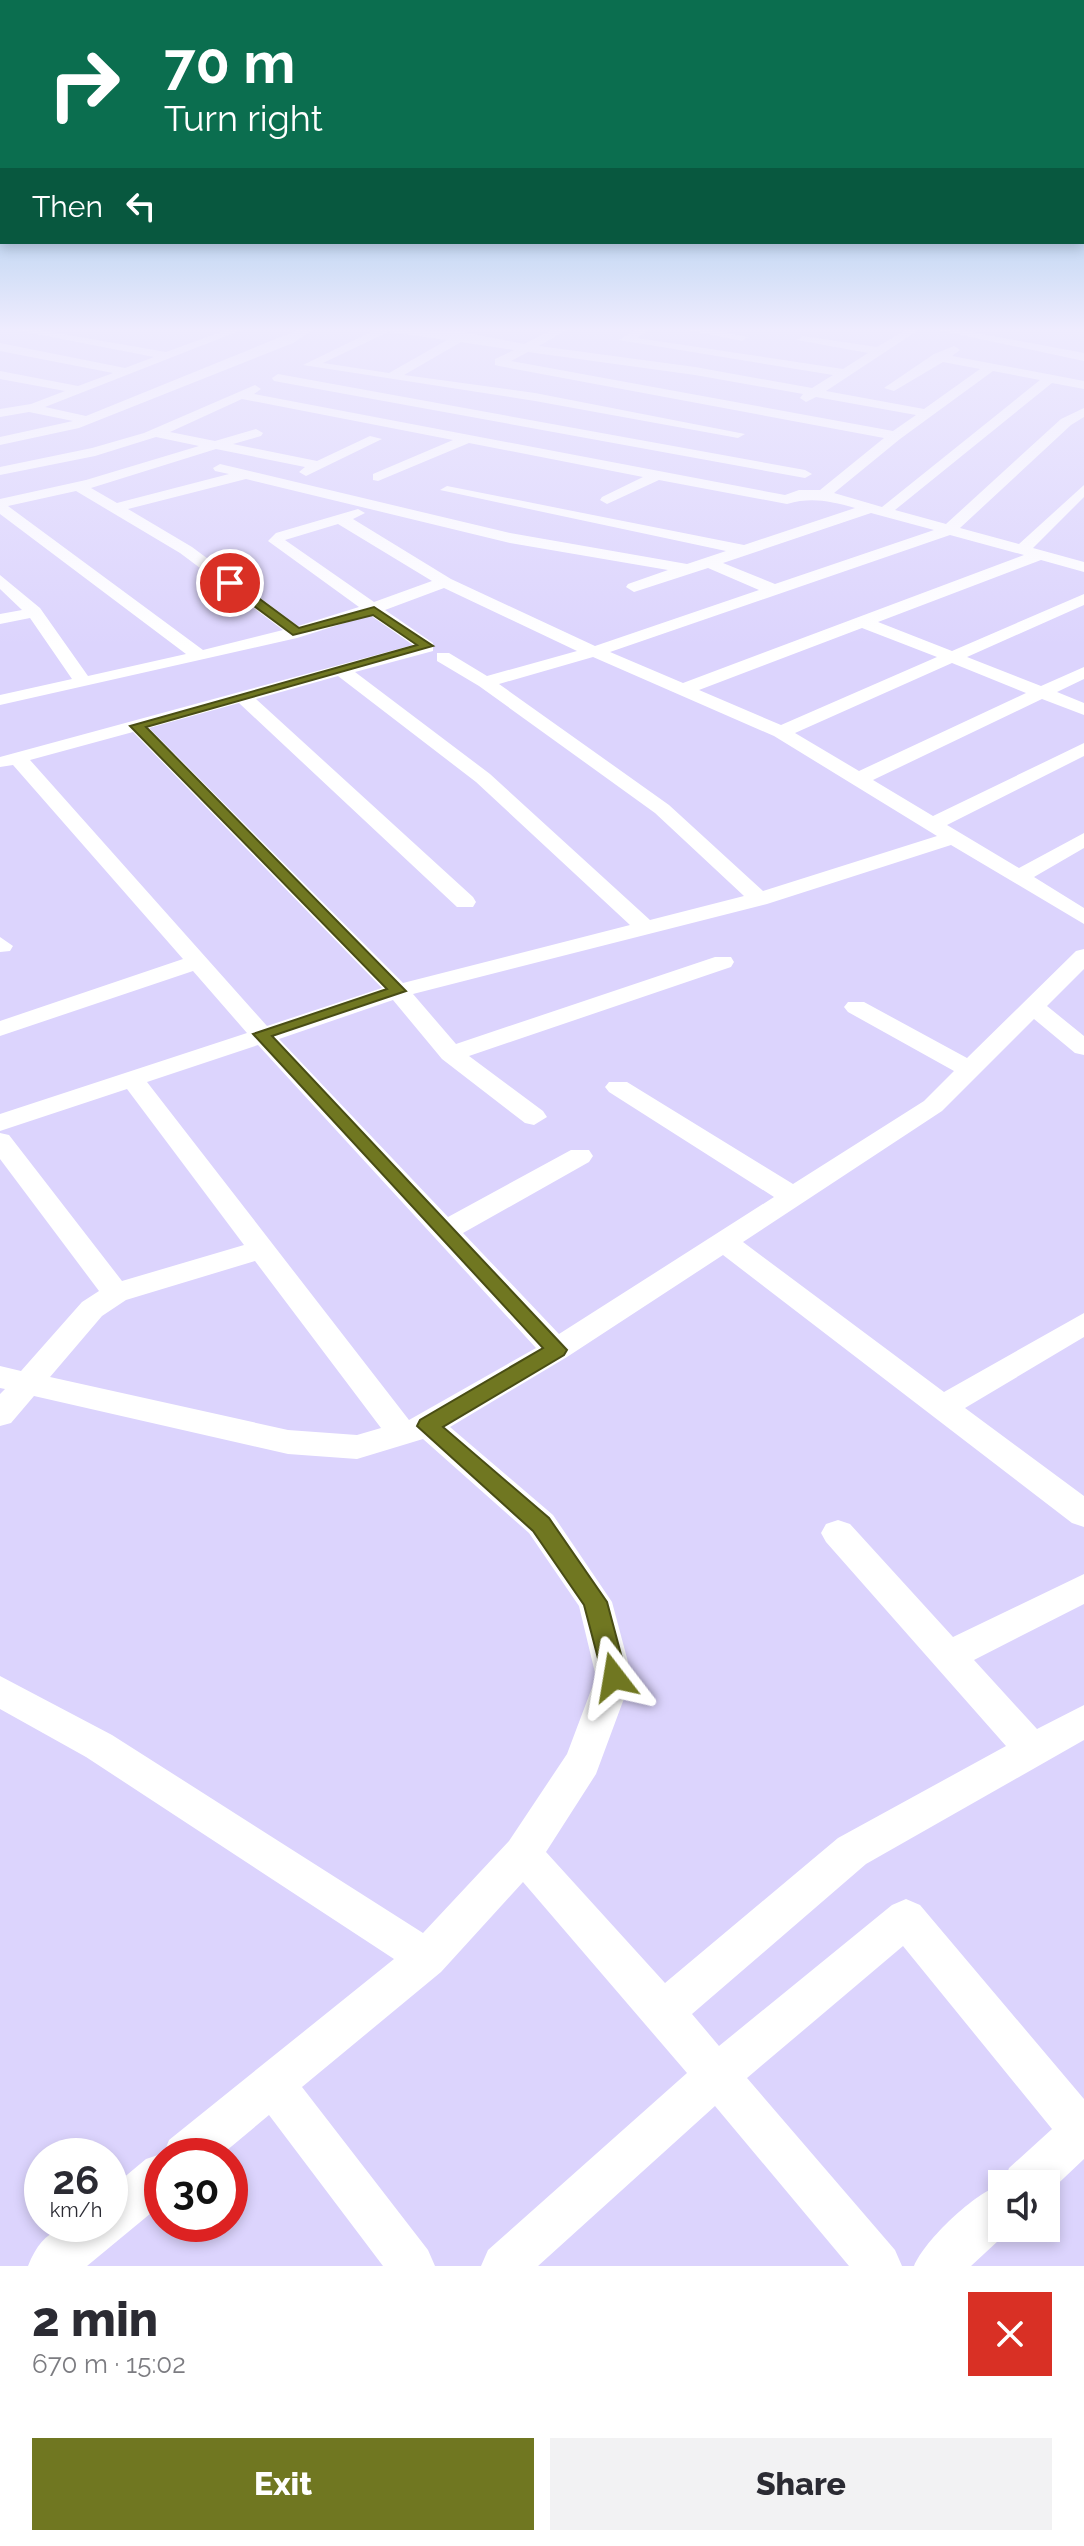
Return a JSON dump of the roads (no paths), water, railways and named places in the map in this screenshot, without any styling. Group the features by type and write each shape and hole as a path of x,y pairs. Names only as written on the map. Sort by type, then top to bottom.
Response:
{"street":[{"path":"0,441 25,435"},
{"path":"0,471 95,452 150,435"},
{"path":"165,435 319,466"},
{"path":"0,505 78,486 251,435"},
{"path":"446,435 787,500 799,494 823,495 1084,567"},
{"path":"378,477 475,435"},
{"path":"600,435 805,474"},
{"path":"607,500 737,435"},
{"path":"888,435 895,436"},
{"path":"634,587 877,510 976,435"},
{"path":"485,682 596,651 949,530 1052,435"},
{"path":"823,495 895,436"},
{"path":"280,483 375,439"},
{"path":"278,441 220,468 510,538 688,569"},
{"path":"115,508 247,474"},
{"path":"78,486 186,550 297,633"},
{"path":"1022,550 1084,489"},
{"path":"447,490 745,550"},
{"path":"0,505 199,656"},
{"path":"375,506 343,520 281,536 276,541 427,647 9,760 556,1350"},
{"path":"343,520 445,582 509,615 781,732 1084,917"},
{"path":"685,689 1039,555"},
{"path":"708,562 774,590"},
{"path":"0,580 34,612 83,682"},
{"path":"0,700 297,633 374,611 445,582"},
{"path":"781,732 1084,599"},
{"path":"0,619 34,612"},
{"path":"863,622 1084,709"},
{"path":"443,657 485,682 662,809 759,899"},
{"path":"341,670 483,778 647,929"},
{"path":"859,779 1084,672"},
{"path":"243,697 465,902"},
{"path":"137,726 398,991 451,1054 534,1117"},
{"path":"932,824 1084,749"},
{"path":"0,1123 398,991 759,899 955,837"},
{"path":"1019,877 1084,839"},
{"path":"14,1380 288,1442 357,1447 415,1430 556,1350 933,1106 1084,956"},
{"path":"0,1029 197,962"},
{"path":"451,1054 723,962"},
{"path":"1032,1005 1084,1048"},
{"path":"856,1007 969,1069"},
{"path":"131,1078 259,1250 415,1430 541,1524 595,1602 614,1677 583,1762 523,1854 427,1958 207,2138"},
{"path":"618,1087 794,1197"},
{"path":"0,1141 116,1293"},
{"path":"445,1231 580,1156"},
{"path":"724,1242 1084,1514"},
{"path":"0,1415 14,1380 92,1309 116,1293 259,1250"},
{"path":"943,1407 1084,1323"},
{"path":"838,1533 1033,1750"},
{"path":"948,1656 1084,1588"},
{"path":"0,1691 99,1746 427,1958"},
{"path":"663,2012 852,1851 1084,1721"},
{"path":"523,1854 663,2012 879,2266"},
{"path":"504,2266 716,2076 906,1918 1082,2131 1040,2170"},
{"path":"273,2084 412,2266"},
{"path":"128,2203 144,2190"},
{"path":"937,2266 988,2219"},
{"path":"51,2266 80,2242"}]}
